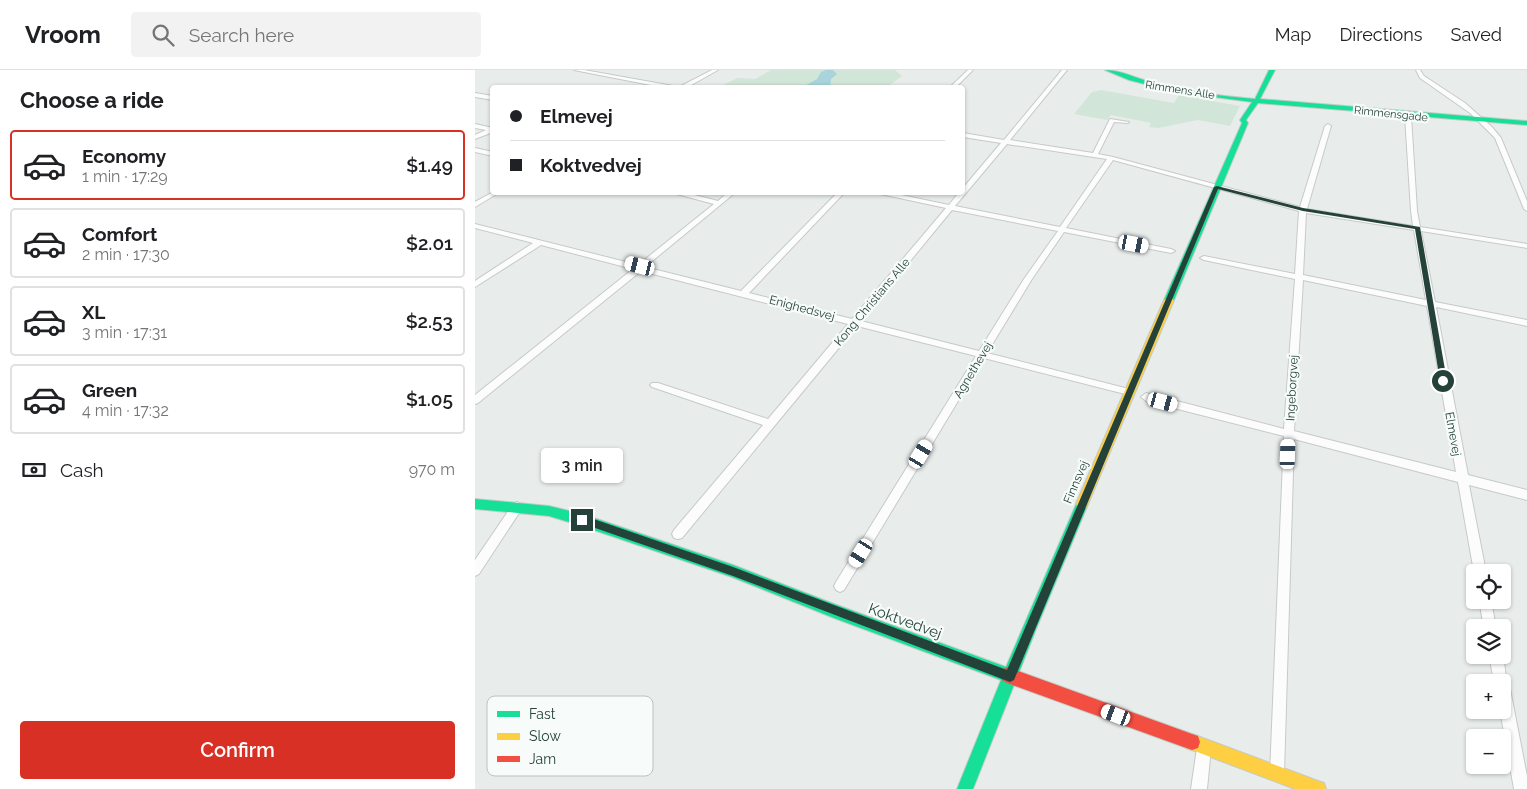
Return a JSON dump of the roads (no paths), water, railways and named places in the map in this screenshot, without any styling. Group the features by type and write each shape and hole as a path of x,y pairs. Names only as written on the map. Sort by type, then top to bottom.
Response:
{"street":[{"path":"576,70 662,85"},
{"path":"685,85 716,70"},
{"path":"954,85 971,70"},
{"name":"Kong Christians Alle","path":"965,190 1065,70"},
{"name":"Rimmens Alle","path":"1107,70 1136,82 1160,88 1259,101"},
{"path":"1418,70 1422,77 1468,107 1484,121 1498,138 1527,209"},
{"path":"616,77 624,73"},
{"path":"1259,101 1267,97 1270,75"},
{"path":"475,95 490,98"},
{"name":"Rimmensgade","path":"1259,101 1408,116 1527,123"},
{"name":"Finnsvej","path":"965,789 1010,676 1129,392 1245,123 1249,121 1259,101"},
{"name":"Elmevej","path":"1408,116 1409,151 1429,303 1478,564"},
{"path":"1095,155 1112,120 1126,122"},
{"path":"475,126 490,130"},
{"name":"Ingeborgvej","path":"1277,774 1289,434 1303,210 1317,169 1328,126"},
{"path":"475,137 490,131"},
{"path":"965,135 1111,158 1303,210 1527,246"},
{"path":"475,150 490,153"},
{"name":"Agnethevej","path":"841,586 981,355 1061,229 1111,158"},
{"path":"475,205 492,195"},
{"path":"684,195 719,203"},
{"path":"475,400 729,195"},
{"path":"744,292 838,195"},
{"path":"890,195 1171,251"},
{"name":"Kong Christians Alle","path":"678,534 961,195"},
{"name":"Enighedsvej","path":"475,226 744,292 855,323 1129,392"},
{"path":"475,285 540,242"},
{"path":"1204,258 1527,323"},
{"path":"655,385 770,424"},
{"path":"1145,397 1527,494"},
{"name":"Koktvedvej","path":"475,504 549,511 582,520 733,571 1010,676 1318,789"},
{"path":"475,570 517,507"},
{"path":"1509,719 1522,789"},
{"path":"1199,789 1204,748"}],"water":[{"path":"833,70 837,74 831,79 830,85 806,85 817,79 821,72"}]}
